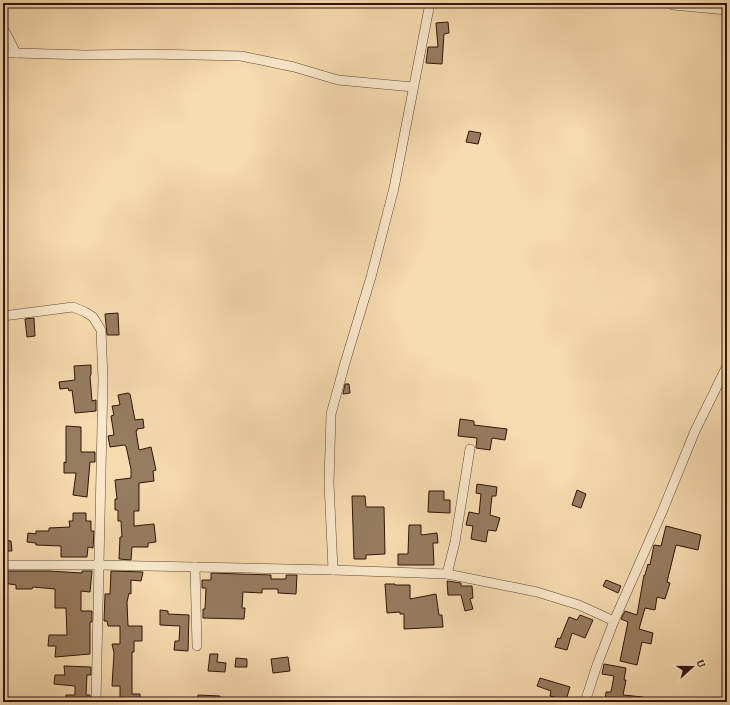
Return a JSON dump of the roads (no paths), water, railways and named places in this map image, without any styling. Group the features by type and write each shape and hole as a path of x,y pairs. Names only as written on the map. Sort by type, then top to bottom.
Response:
{"street":[{"path":"333,570 329,483 331,414 373,270 389,209 430,3"},
{"path":"673,5 727,10"},
{"path":"3,28 16,53"},
{"path":"3,54 149,54 241,56 294,67 338,80 413,87"},
{"path":"3,316 73,307 93,317 101,330 103,379 96,702"},
{"path":"585,702 614,621 662,512 695,431 727,366"},
{"path":"447,574 455,542 470,449"},
{"path":"3,565 99,565 447,574 537,592 579,605 614,621"},
{"path":"195,567 197,646"}]}
